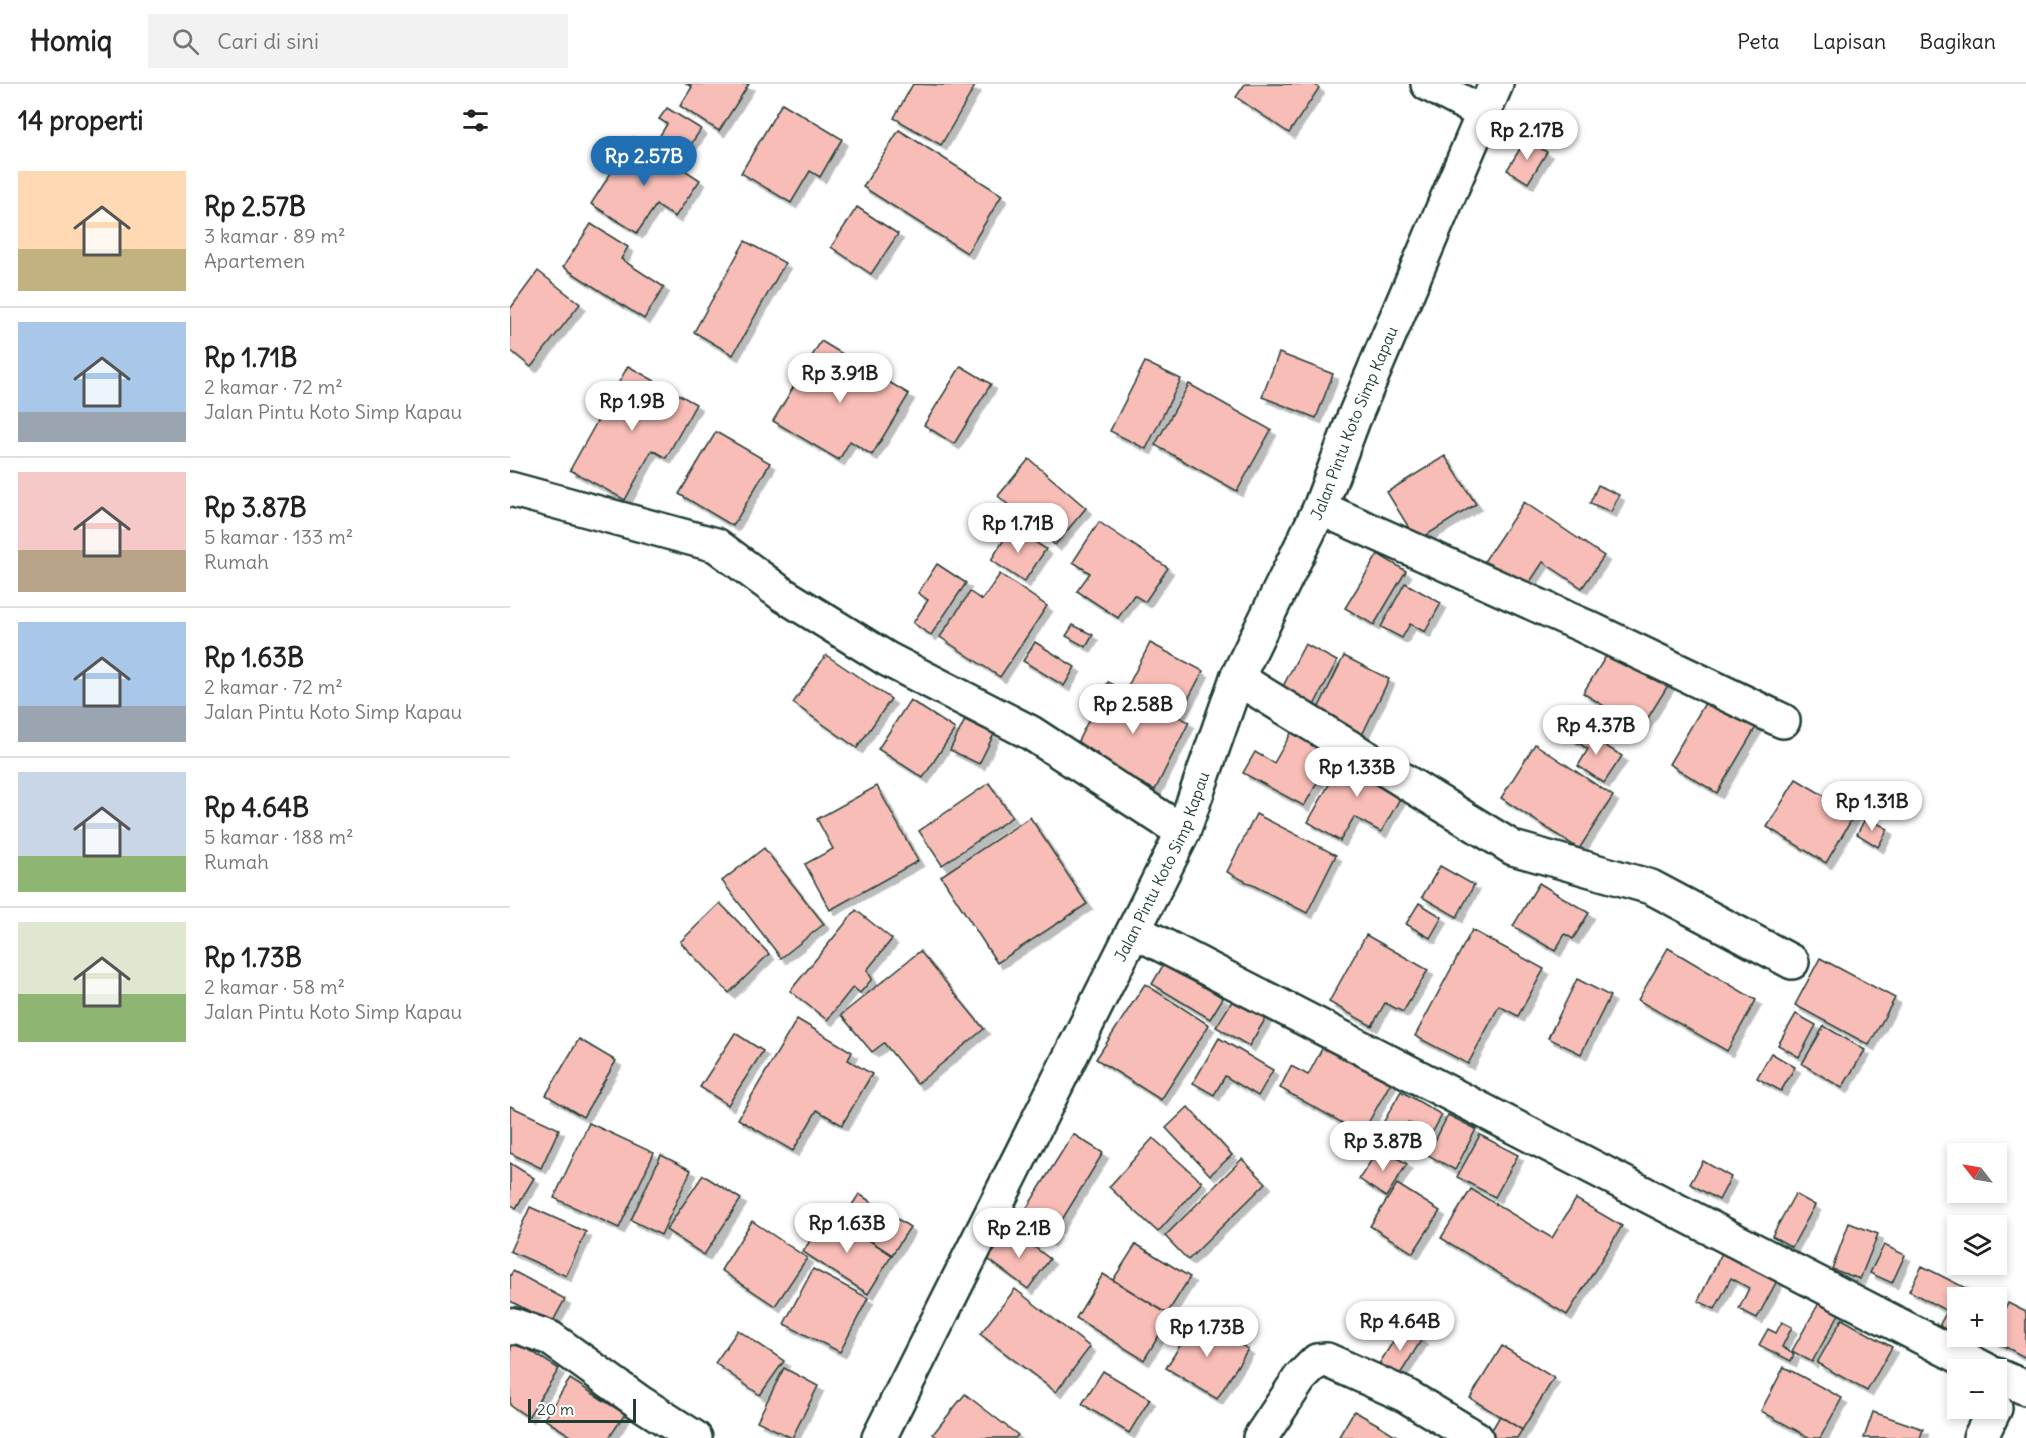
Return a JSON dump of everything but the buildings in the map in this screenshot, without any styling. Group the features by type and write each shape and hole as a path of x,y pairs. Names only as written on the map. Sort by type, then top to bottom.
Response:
{"street":[{"path":"1428,84 1483,113"},
{"name":"Jalan Pintu Koto Simp Kapau","path":"879,1438 1183,832 1237,678 1320,508 1353,420 1496,84"},
{"path":"510,489 716,545 782,594 887,659 1030,733 1183,832"},
{"path":"1320,508 1584,626 1783,721"},
{"path":"1237,678 1513,848 1651,887 1792,962"},
{"path":"1135,931 1947,1360"},
{"path":"510,1328 513,1325 550,1338 695,1438"},
{"path":"1260,1438 1300,1378 1317,1361 1327,1360 1405,1395 1476,1438"},
{"path":"1980,1438 1988,1419"}]}
